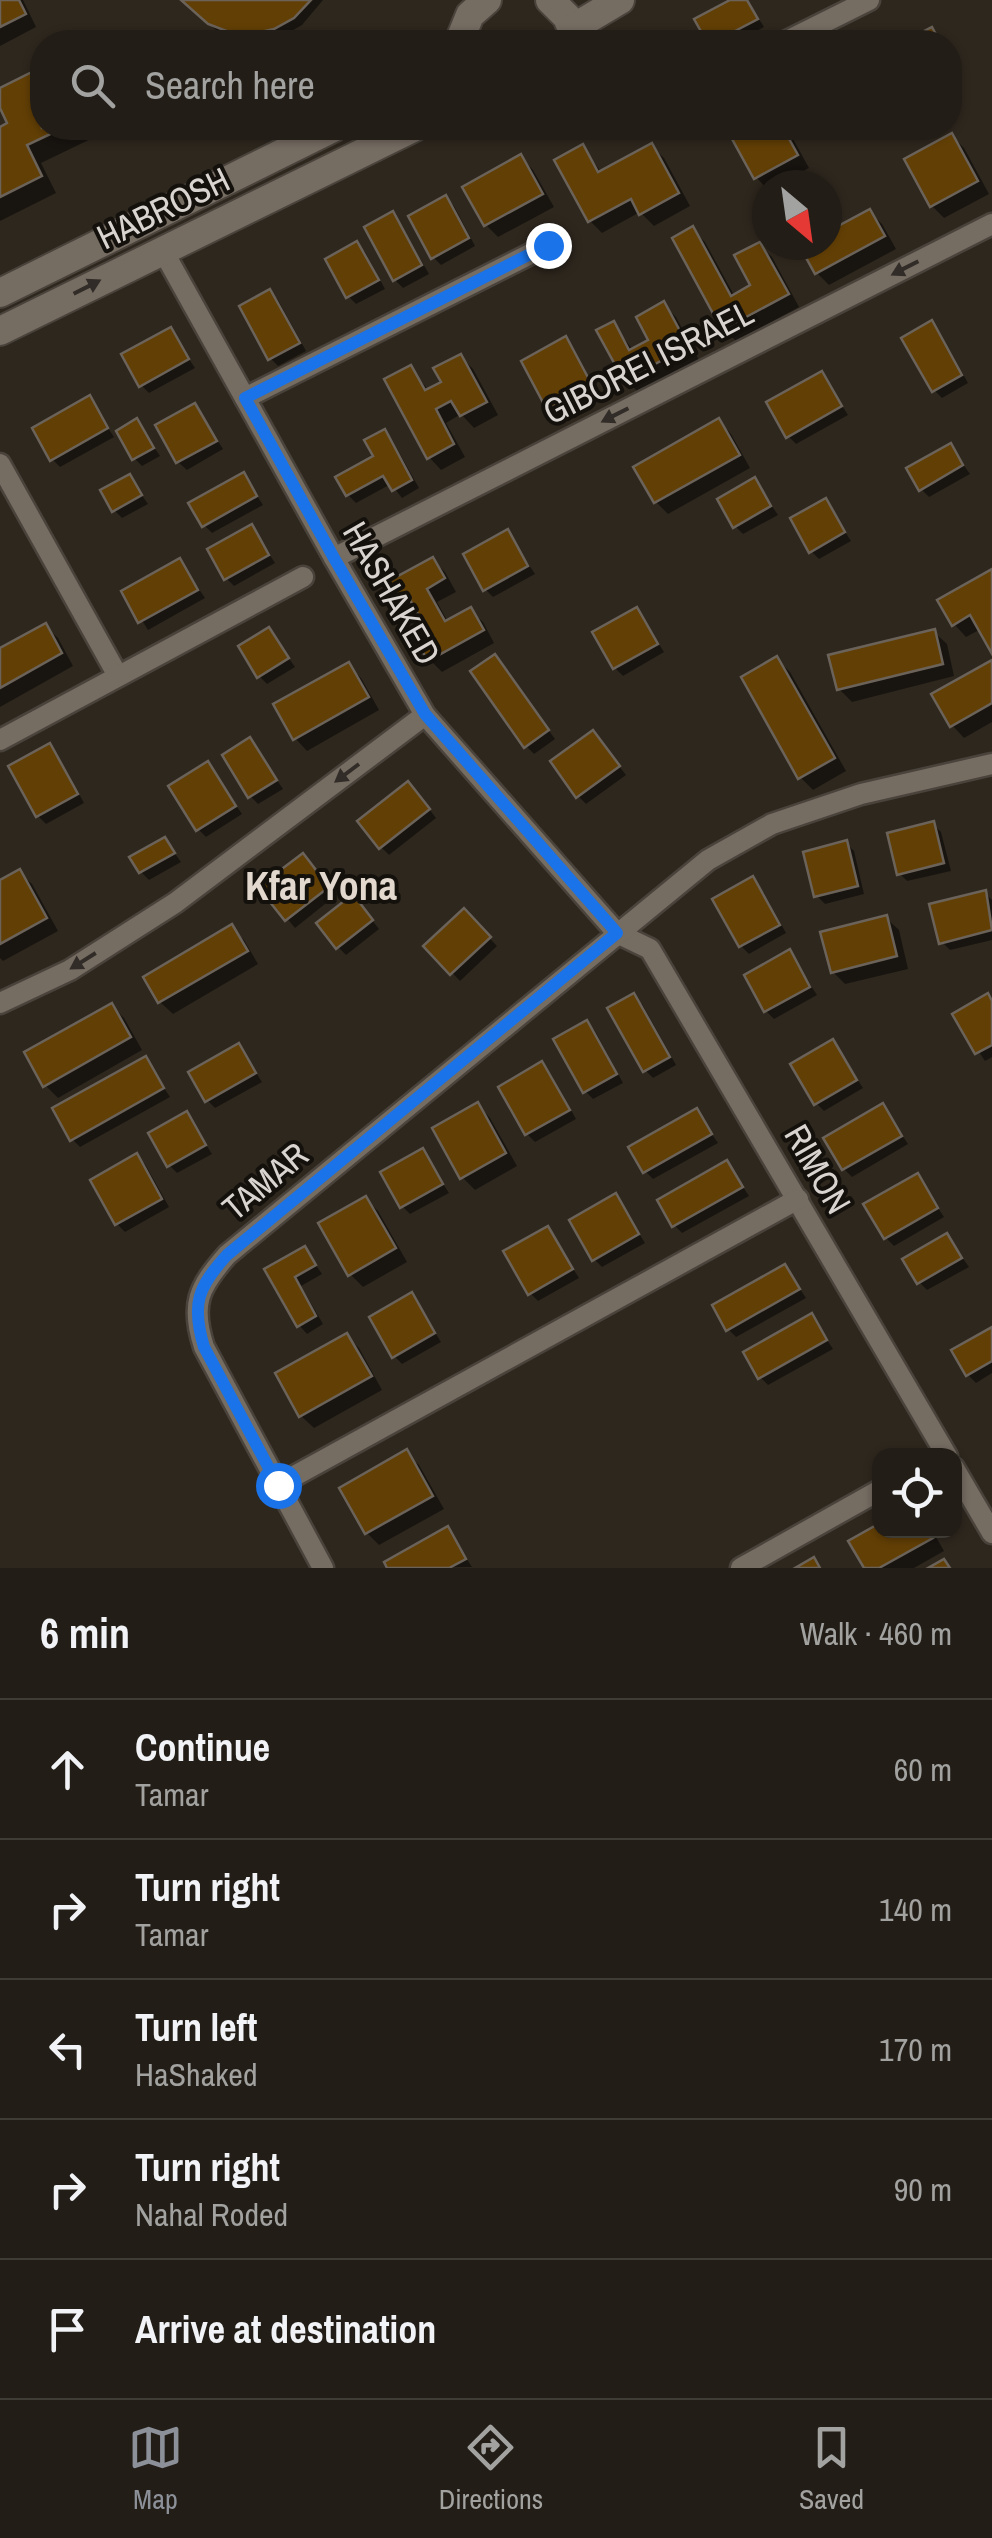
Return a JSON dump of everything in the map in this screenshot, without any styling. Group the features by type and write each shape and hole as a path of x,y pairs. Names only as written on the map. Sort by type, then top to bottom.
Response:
{"street":[{"path":"463,30 470,14 487,0"},
{"path":"550,0 568,17 573,30"},
{"path":"581,30 620,0"},
{"path":"809,30 869,0"},
{"name":"HABROSH","path":"0,293 309,140"},
{"name":"HABROSH","path":"0,331 389,140"},
{"name":"GIBOREI ISRAEL","path":"334,558 992,224"},
{"path":"245,398 548,245"},
{"name":"HASHAKED","path":"162,249 425,714 617,933"},
{"path":"0,464 118,676"},
{"path":"0,740 303,577"},
{"path":"0,1003 70,970 175,903 425,714"},
{"name":"TAMAR","path":"323,1568 204,1347 197,1326 197,1299 208,1277 227,1255 708,860 772,824 862,794 992,764"},
{"name":"RIMON","path":"617,933 650,949 941,1448"},
{"path":"278,1485 798,1199"},
{"name":"RIMON","path":"962,1483 992,1532"},
{"path":"741,1568 872,1494"}],"building":[{"path":"0,0 19,0 26,14 0,27"},
{"path":"181,0 311,0 294,18 274,29 224,30 208,24"},
{"path":"730,0 747,0 758,19 737,30 700,30 694,19"},
{"path":"30,73 30,140 38,140 27,145 42,176 0,197 0,127 7,123 0,108 0,88"},
{"path":"733,140 790,140 798,155 770,170 752,170 752,175"},
{"path":"939,140 956,140 978,181 930,207 904,159"},
{"path":"652,143 679,193 639,215 631,199 588,222 554,160 583,144 598,172"},
{"path":"521,154 543,194 484,226 462,187"},
{"path":"446,195 469,238 431,259 408,216"},
{"path":"870,209 885,236 842,259 842,224"},
{"path":"393,211 422,265 393,281 364,227"},
{"path":"693,226 731,296 750,285 734,255 752,246 752,260 770,260 789,294 722,330 672,238"},
{"path":"357,241 379,280 346,298 325,259"},
{"path":"807,260 841,260 815,274"},
{"path":"270,289 300,343 268,360 239,306"},
{"path":"664,301 688,346 624,381 596,330 614,321 629,350 648,340 636,317"},
{"path":"932,320 962,375 932,392 901,338"},
{"path":"171,327 189,359 139,387 121,354"},
{"path":"566,336 592,385 547,410 521,361"},
{"path":"461,354 487,402 460,416 451,401 436,409 454,444 427,459 384,379 411,365 425,390 441,382 433,368"},
{"path":"822,371 842,406 786,438 766,402"},
{"path":"90,395 108,428 50,461 32,428"},
{"path":"195,403 217,441 176,463 155,425"},
{"path":"137,418 154,448 132,460 116,431"},
{"path":"719,418 740,455 654,503 633,467"},
{"path":"385,429 412,480 392,491 383,476 346,496 335,477 373,456 364,440"},
{"path":"951,443 963,465 919,491 906,468"},
{"path":"244,472 257,496 202,527 188,503"},
{"path":"130,474 142,495 112,512 100,490"},
{"path":"755,477 771,506 733,528 717,499"},
{"path":"826,498 845,532 809,553 790,518"},
{"path":"252,524 269,555 224,580 207,549"},
{"path":"508,529 528,566 483,591 463,554"},
{"path":"433,557 445,578 427,589 445,621 471,607 484,630 428,661 415,638 427,631 409,598 399,604 387,582"},
{"path":"180,558 198,590 138,623 121,591"},
{"path":"992,569 992,654 970,615 952,626 937,600"},
{"path":"637,607 658,644 613,669 592,632"},
{"path":"46,623 62,653 0,688 0,648"},
{"path":"269,627 289,658 257,678 238,646"},
{"path":"935,629 943,664 837,690 828,655"},
{"path":"495,654 549,730 524,748 470,671"},
{"path":"777,656 835,758 798,779 741,677"},
{"path":"992,660 992,703 950,727 931,694"},
{"path":"349,662 369,697 293,740 273,704"},
{"path":"593,730 620,766 576,798 550,761"},
{"path":"250,737 277,780 248,798 222,755"},
{"path":"50,743 78,794 36,817 8,766"},
{"path":"208,761 236,806 196,831 168,786"},
{"path":"408,781 430,809 379,849 357,821"},
{"path":"934,821 944,863 897,875 887,833"},
{"path":"165,837 175,853 139,873 129,857"},
{"path":"847,840 858,886 814,897 803,852"},
{"path":"303,853 329,887 285,921 258,887"},
{"path":"20,869 47,918 0,944 0,880"},
{"path":"753,876 780,925 739,947 712,899"},
{"path":"986,890 992,930 939,944 929,904"},
{"path":"353,894 373,920 336,949 316,923"},
{"path":"464,908 491,937 450,975 423,946"},
{"path":"887,915 897,956 831,973 820,932"},
{"path":"232,924 248,951 158,1003 143,977"},
{"path":"790,949 810,987 764,1012 744,975"},
{"path":"634,993 670,1057 643,1072 607,1008"},
{"path":"988,993 992,1001 992,1045 975,1054 952,1014"},
{"path":"112,1003 131,1037 43,1087 24,1052"},
{"path":"587,1020 617,1074 583,1093 553,1039"},
{"path":"833,1039 857,1080 814,1105 790,1064"},
{"path":"239,1043 256,1073 205,1102 188,1072"},
{"path":"146,1056 164,1088 70,1141 52,1108"},
{"path":"542,1061 570,1110 525,1135 498,1087"},
{"path":"478,1102 506,1153 460,1179 432,1128"},
{"path":"883,1103 902,1136 842,1170 823,1138"},
{"path":"697,1108 712,1134 643,1173 628,1147"},
{"path":"187,1111 206,1145 167,1167 148,1133"},
{"path":"423,1148 443,1184 400,1208 380,1172"},
{"path":"137,1153 162,1199 115,1225 90,1180"},
{"path":"727,1160 743,1187 672,1227 657,1200"},
{"path":"918,1173 938,1208 884,1239 863,1204"},
{"path":"616,1193 639,1234 592,1261 569,1220"},
{"path":"366,1196 396,1248 348,1276 318,1223"},
{"path":"548,1226 573,1269 528,1295 503,1251"},
{"path":"947,1233 962,1258 917,1284 902,1259"},
{"path":"305,1246 316,1265 295,1277 316,1316 297,1327 264,1269"},
{"path":"785,1264 800,1289 726,1331 712,1305"},
{"path":"412,1292 435,1333 392,1358 369,1317"},
{"path":"812,1313 827,1340 758,1379 743,1352"},
{"path":"992,1327 992,1361 966,1376 951,1350"},
{"path":"347,1333 372,1376 299,1417 275,1373"},
{"path":"407,1449 433,1496 365,1534 339,1488"},
{"path":"448,1526 466,1559 449,1568 387,1568 384,1562"},
{"path":"872,1528 872,1538 933,1538 879,1568 864,1568 848,1541"},
{"path":"814,1557 820,1568 795,1568"},
{"path":"944,1559 950,1568 928,1568"}],"district":[{"name":"Kfar Yona","path":"321,885"}],"route":[{"path":"278,1485 204,1347 197,1326 197,1299 208,1277 227,1255 617,933 425,714 245,398 548,245"}]}
